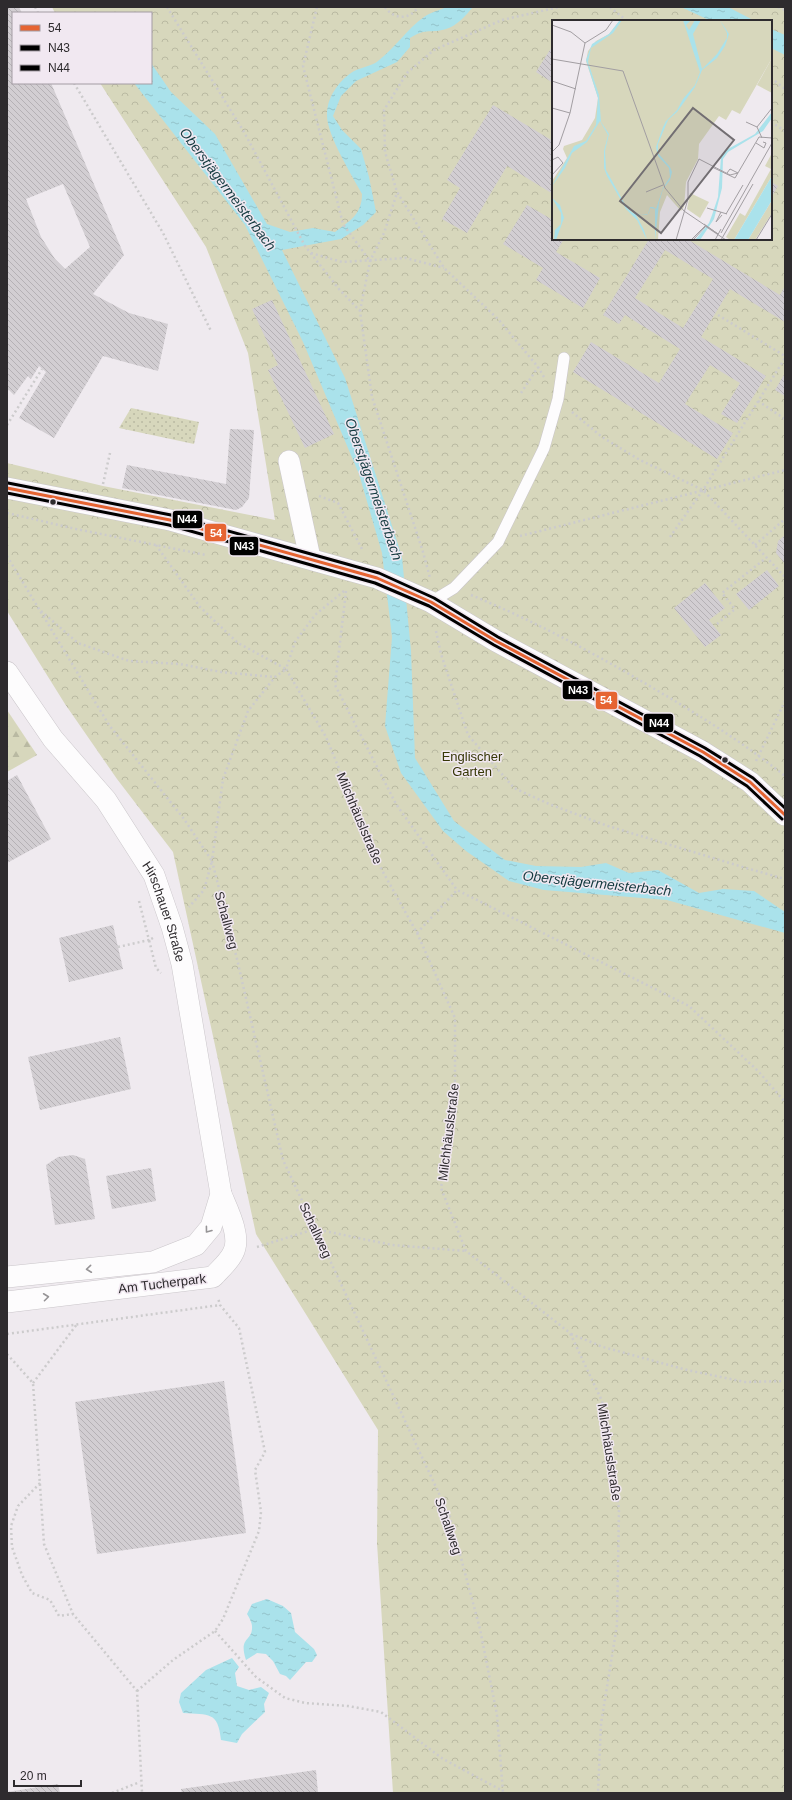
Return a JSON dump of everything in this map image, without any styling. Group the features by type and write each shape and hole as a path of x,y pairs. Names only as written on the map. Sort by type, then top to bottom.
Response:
{"street":[{"path":"289,461 310,558"},
{"path":"7,488 170,520 377,578 423,598 496,640 703,752 750,782 785,815"},
{"name":"Hirschauer Straße","path":"7,672 53,739 106,800 154,875 172,927 182,964 221,1194"},
{"path":"221,1194 233,1224 236,1242"},
{"name":"Am Tucherpark","path":"7,1277 154,1262 196,1246 211,1226 221,1194"},
{"name":"Am Tucherpark","path":"7,1302 213,1277 234,1253 236,1242"}],"lane":[{"path":"423,598 454,588 498,542 544,448 558,400 564,358"}],"path":[{"path":"167,7 244,132 296,226 305,246 339,289 360,311"},
{"path":"317,7 303,66 343,224 370,261"},
{"path":"385,7 390,13 402,17 413,14 418,7"},
{"path":"559,7 502,20 434,50 407,73 384,110 385,152 397,192 444,268 498,319 538,367 558,400 602,437 640,460 703,490 785,577"},
{"path":"610,7 626,20"},
{"path":"778,7 785,10"},
{"path":"772,79 785,90"},
{"path":"75,84 163,233 210,330"},
{"path":"772,123 785,131"},
{"path":"397,192 384,233 370,261 360,311 372,397 430,577 423,598 440,654 468,735 514,788 549,804 608,826 785,879"},
{"path":"311,253 342,262 406,258 444,268"},
{"path":"670,537 703,490 785,357 718,315"},
{"path":"522,393 538,367"},
{"path":"7,425 42,369"},
{"path":"758,401 785,419"},
{"path":"102,489 110,453"},
{"path":"498,542 785,470"},
{"path":"7,513 76,529 207,555"},
{"path":"755,545 785,519"},
{"path":"156,545 200,606 238,643 286,669 295,642 315,615 347,588"},
{"path":"7,556 109,725 184,819 212,861 204,890 172,927 149,940 118,947"},
{"path":"717,624 735,609 722,593 766,558"},
{"path":"339,586 347,588"},
{"path":"347,588 335,685 396,804 457,890 689,1006 758,1071 785,1102"},
{"path":"454,588 495,604 613,665 680,703 759,755 785,776"},
{"path":"38,609 78,643 129,661 180,664 221,672 275,677"},
{"name":"Schallweg","path":"286,669 275,677 248,710 223,779 212,861 237,958 283,1160 450,1517 480,1629 496,1707 503,1792"},
{"name":"Milchhäuslstraße","path":"286,669 326,737 378,863 417,933 456,1018 455,1093 441,1188 466,1251 570,1333 602,1401 619,1509 617,1625 601,1724 598,1793"},
{"path":"750,782 759,755 785,701"},
{"path":"417,933 457,890"},
{"path":"149,940 156,968 160,973 165,975"},
{"path":"236,1242 257,1247 316,1229 392,1245 466,1251"},
{"path":"7,1334 220,1305 239,1328 265,1452 255,1470 261,1512 259,1531 223,1619 215,1631 173,1660 137,1691"},
{"path":"32,1383 77,1324"},
{"path":"570,1333 603,1347 686,1370 745,1382 785,1382"},
{"path":"7,1354 32,1383 44,1544 73,1614 137,1691 140,1782 142,1793"},
{"path":"40,1482 18,1506 11,1526 12,1547 22,1575 32,1593 50,1600 59,1616 73,1614"},
{"path":"215,1631 256,1677 285,1698 305,1703 348,1706 381,1712 443,1759 503,1792"},
{"path":"112,1793 140,1782"}],"green space":[{"name":"Englischer Garten","path":"52,7 785,7 785,1793 393,1793 377,1543 378,1430 256,1234 173,852 117,779 65,704 7,611 7,463 103,486 275,520 248,353 206,247 101,84 152,84 152,12 54,12"},
{"path":"131,408 199,422 194,444 119,428"},
{"path":"7,710 37,755 7,772"}],"water":[{"name":"Oberstjägermeisterbach","path":"447,7 473,7 461,20 450,28 421,33 410,38 410,47 397,62 356,81 341,96 333,116 342,130 361,149 369,177 376,212 363,225 341,239 282,250 345,378 402,557 411,651 415,758 454,821 505,860 536,866 581,867 606,863 629,873 658,870 699,893 723,889 754,891 785,912 785,933 667,900 544,890 509,881 466,851 443,831 401,773 385,726 392,637 382,553 359,474 303,342 245,225 135,84 152,84 152,64 171,92 215,134 267,224 290,232 313,228 335,232 350,220 357,212 360,207 362,194 340,154 331,132 328,122 327,108 331,96 346,77 358,69 375,63 384,56 412,27 433,12"},
{"path":"681,7 728,7 753,20 709,20"},
{"path":"772,29 785,35 785,55 772,48"},
{"path":"267,1599 283,1606 291,1613 295,1632 314,1649 317,1655 312,1662 306,1662 290,1680 286,1676 280,1674 273,1661 266,1654 257,1653 246,1660 244,1647 252,1631 252,1626 247,1614 252,1604"},
{"path":"232,1658 239,1667 235,1673 237,1686 249,1690 261,1687 269,1693 264,1704 265,1712 242,1734 237,1743 221,1740 220,1731 215,1719 211,1716 183,1713 179,1702 181,1693 206,1670"}],"building":[{"path":"7,7 19,7 22,12 12,12 12,84 51,84 124,255 93,294 129,313 168,324 158,371 103,356 54,438 19,418 46,372 39,366 31,379 28,376 14,395 9,390 7,391","holes":["63,184 90,247 65,269 55,259 41,237 26,199"]},
{"path":"552,47 552,82 536,72"},
{"path":"493,105 552,140 552,193 507,166 467,233 442,219 460,188 447,180"},
{"path":"772,183 778,186 772,196"},
{"path":"527,205 552,219 552,240 563,240 556,252 600,278 583,308 536,280 543,268 503,244"},
{"path":"648,240 689,240 780,295 785,286 785,322 730,289 701,337 766,376 737,423 721,414 740,383 710,365 685,404 733,433 717,459 573,372 591,342 659,383 680,349 625,315 619,324 603,315","holes":["665,250 713,279 683,328 635,298"]},
{"path":"272,300 334,434 305,448 268,370 278,365 252,309"},
{"path":"785,373 785,396 775,390"},
{"path":"230,429 254,430 249,498 242,507 236,510 122,488 127,465 226,484"},
{"path":"785,535 785,564 776,553 778,541"},
{"path":"767,570 779,586 749,610 736,594"},
{"path":"705,583 725,608 709,620 721,635 705,647 674,608"},
{"path":"17,775 51,839 7,863 7,781"},
{"path":"113,925 123,969 69,982 59,938"},
{"path":"120,1037 131,1089 40,1110 28,1057"},
{"path":"73,1155 85,1159 95,1219 55,1225 46,1165 58,1157"},
{"path":"151,1168 156,1201 112,1209 106,1176"},
{"path":"224,1381 246,1533 97,1554 75,1402"},
{"path":"316,1770 318,1793 182,1793 181,1789"},
{"path":"58,1784 60,1793 7,1793 7,1792"}],"transit line":[{"name":"N44","path":"8,483 171,515 379,573 434,598 498,637 705,748 753,778 785,808"},
{"name":"54","path":"7,488 170,520 377,578 431,602 496,641 703,752 750,782 785,815"},
{"name":"N43","path":"7,493 169,525 375,583 429,606 494,645 700,756 747,786 782,819"}]}
